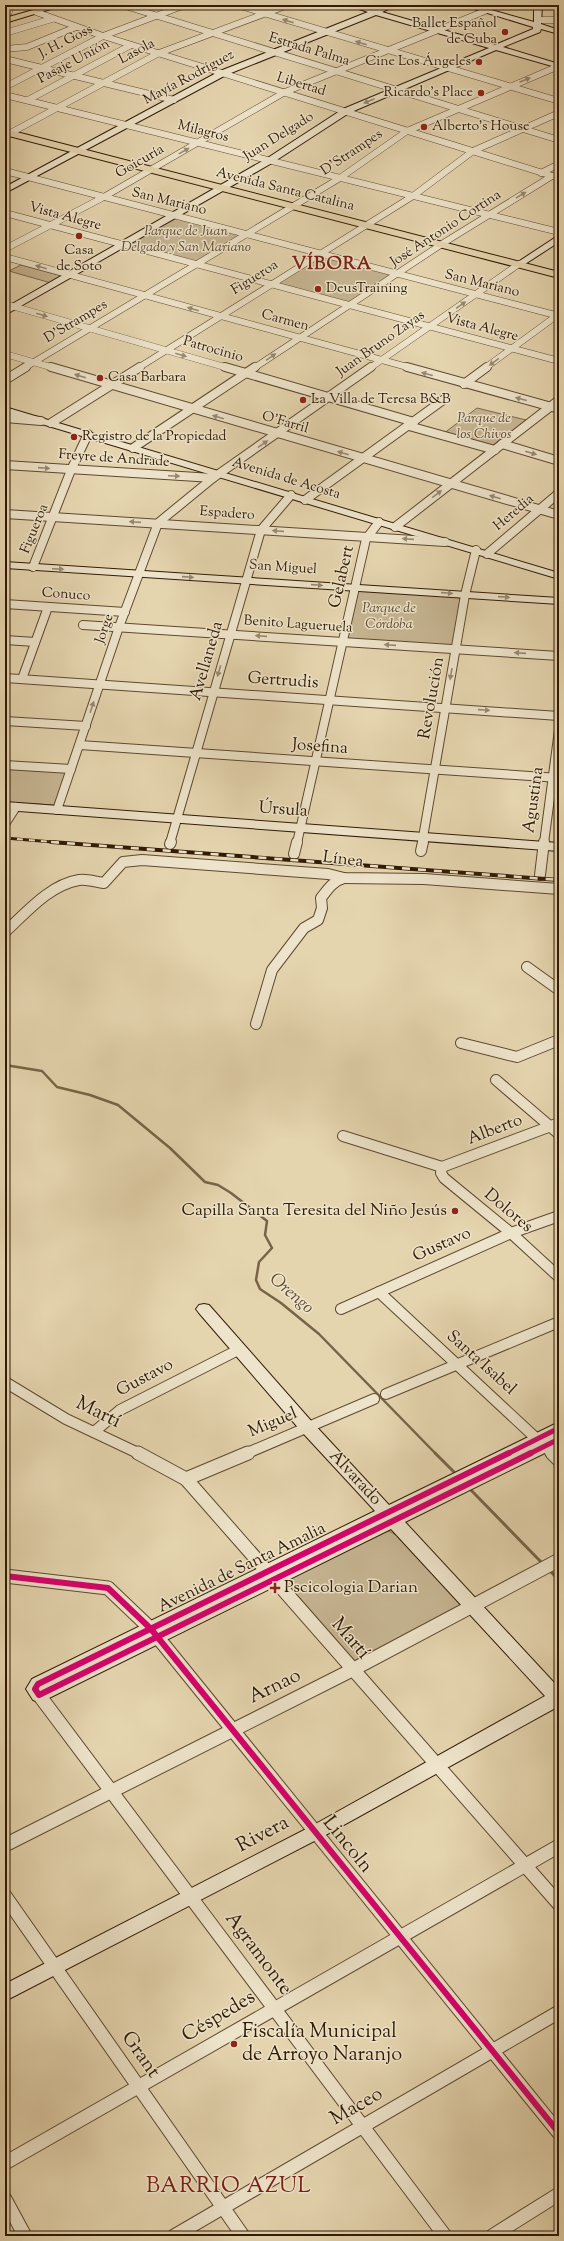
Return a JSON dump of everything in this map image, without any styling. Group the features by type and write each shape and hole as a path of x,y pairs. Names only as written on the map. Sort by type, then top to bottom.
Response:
{"main road":[{"path":"5,21 60,5"},
{"name":"Avenida Santa Catalina","path":"7,134 559,275"}],"street":[{"name":"Estrada Palma","path":"122,5 398,89 559,140"},
{"name":"J. H. Goss","path":"5,87 103,36 185,5"},
{"path":"237,5 559,102"},
{"name":"Lasola","path":"7,134 59,108 159,53 214,34 288,5"},
{"path":"351,5 559,66"},
{"name":"Mayía Rodríguez","path":"5,190 223,73 392,5"},
{"path":"465,5 559,32"},
{"path":"538,5 538,27"},
{"name":"Goicuría","path":"5,249 102,198 285,92 485,10"},
{"name":"Libertad","path":"36,12 52,19 131,45 559,178"},
{"path":"5,33 52,19"},
{"path":"538,27 559,20"},
{"path":"5,48 27,47 76,27"},
{"name":"Juan Delgado","path":"5,312 269,161 346,111 538,27"},
{"name":"Pasaje Unión","path":"28,100 131,45"},
{"path":"5,64 23,56 28,51 27,47"},
{"path":"5,59 174,100"},
{"name":"D'Strampes","path":"5,380 340,178 407,131 559,66"},
{"name":"Milagros","path":"5,94 269,161 559,232"},
{"name":"Figueroa","path":"46,422 111,386 165,350 413,196 473,151 559,113"},
{"path":"541,173 559,164"},
{"name":"San Mariano","path":"5,172 558,315"},
{"name":"José Antonio Cortina","path":"133,448 442,244 552,176"},
{"name":"Vista Alegre","path":"5,213 559,361"},
{"name":"Juan Bruno Zayas","path":"216,476 519,264 559,238"},
{"name":"Carmen","path":"5,257 299,339 559,409"},
{"name":"Patrocinio","path":"5,304 330,397 495,450"},
{"path":"464,384 558,315"},
{"name":"O'Farril","path":"5,354 362,459 559,515"},
{"path":"305,500 446,398"},
{"path":"395,527 559,400"},
{"name":"Avenida de Acosta","path":"5,410 133,448 216,476 291,495 559,576"},
{"path":"5,418 46,422"},
{"name":"Figueroa","path":"33,567 54,517 71,470 88,434"},
{"path":"502,444 559,461"},
{"name":"Freyre de Andrade","path":"5,465 71,470 216,476"},
{"name":"Jorge","path":"57,810 119,627 158,523 216,476"},
{"name":"Heredia","path":"487,554 559,493"},
{"name":"Avellaneda","path":"170,844 197,754 245,580 261,530 291,495"},
{"name":"Espadero","path":"5,514 447,542"},
{"name":"Gelabert","path":"294,854 331,700 367,537 379,522"},
{"name":"Revolución","path":"421,851 465,595 476,550"},
{"name":"San Miguel","path":"5,565 559,601"},
{"name":"Conuco","path":"5,604 125,612"},
{"path":"22,679 48,607"},
{"name":"Benito Lagueruela","path":"83,625 559,656"},
{"path":"5,640 35,642"},
{"name":"Gertrudis","path":"5,678 559,716"},
{"path":"5,721 86,726"},
{"name":"Agustina","path":"540,875 556,778 559,730"},
{"name":"Josefina","path":"80,745 556,778"},
{"path":"5,764 71,769"},
{"path":"5,824 11,806"},
{"name":"Úrsula","path":"11,806 178,820 559,847"},
{"name":"Línea","path":"5,932 28,909 60,888 80,880 104,883 124,862 150,860 328,874 344,878 424,879 559,889"},
{"path":"256,1024 272,970 304,928 318,920 322,908 322,898 331,885 337,880 344,878"},
{"path":"527,967 559,990"},
{"path":"461,1043 517,1057 559,1040"},
{"path":"496,1080 555,1125 559,1134"},
{"name":"Alberto","path":"442,1167 555,1125"},
{"path":"343,1136 442,1167"},
{"name":"Dolores","path":"442,1167 441,1174 444,1178 511,1234 559,1277"},
{"name":"Gustavo","path":"341,1309 511,1234 559,1216"},
{"name":"Santa Isabel","path":"379,1292 457,1365 548,1441 559,1460"},
{"name":"Alvarado","path":"204,1309 238,1350 307,1427 558,1697"},
{"path":"386,1394 559,1322"},
{"name":"Gustavo","path":"94,1432 120,1410 238,1350"},
{"name":"Martí","path":"5,1382 66,1419 149,1458 186,1479 352,1670 559,1904"},
{"name":"Miguel","path":"186,1479 374,1399"},
{"name":"Avenida de Santa Amalia","path":"40,1695 35,1689 38,1684 154,1633 391,1516 548,1441 559,1428"},
{"name":"Arnao","path":"5,1845 352,1670 557,1561"},
{"name":"Lincoln","path":"5,1576 101,1586 113,1593 154,1633 559,2133"},
{"name":"Agramonte","path":"40,1695 190,1898 445,2236"},
{"name":"Rivera","path":"5,1993 316,1832 437,1766 558,1697"},
{"name":"Céspedes","path":"5,2163 139,2088 274,2008 559,1846"},
{"name":"Grant","path":"5,1896 243,2236"},
{"name":"Maceo","path":"174,2236 493,2052 559,2012"},
{"path":"492,2236 559,2194"},
{"path":"5,2199 25,2236"}],"green space":[{"name":"Parque de Juan Delgado y San Mariano","path":"173,217 242,234 194,263 125,245"},
{"path":"320,253 398,274 349,305 271,284"},
{"path":"21,265 62,276 51,283 9,271"},
{"name":"Parque de los Chivos","path":"477,408 526,420 491,447 443,434"},
{"name":"Parque de Córdoba","path":"358,590 462,598 453,646 347,639"},
{"path":"5,766 67,771 54,805 5,802"},
{"path":"380,1531 389,1531 396,1535 459,1601 461,1606 356,1664 283,1581"}],"waterway":[{"name":"Orengo","path":"5,1065 42,1071 57,1087 90,1095 118,1105 170,1148 205,1182 218,1185 231,1193 267,1221 265,1235 272,1248 259,1262 256,1280 260,1289 281,1303 319,1334 436,1454"},
{"name":"Orengo","path":"436,1454 457,1475"},
{"name":"Orengo","path":"469,1488 543,1564"},
{"name":"Orengo","path":"550,1571 559,1580"}],"railway":[{"path":"5,838 61,843"},
{"path":"51,842 61,843"},
{"path":"61,843 559,880"}],"cycle path":[{"path":"559,1428 38,1684 35,1689 39,1695 559,1439"},
{"path":"5,1576 108,1588 151,1629 559,2133"}],"place":[{"name":"Ballet Español de Cuba","path":"505,32"},
{"name":"Cine Los Ángeles","path":"479,62"},
{"name":"Ricardo's Place","path":"481,93"},
{"name":"Alberto's House","path":"424,127"},
{"name":"Casa de Soto","path":"79,236"},
{"name":"DeusTraining","path":"318,289"},
{"name":"Casa Barbara","path":"100,378"},
{"name":"La Villa de Teresa B&B","path":"303,400"},
{"name":"Registro de la Propiedad","path":"74,437"},
{"name":"Capilla Santa Teresita del Niño Jesús","path":"455,1211"},
{"name":"Pscicologia Darian","path":"275,1588"},
{"name":"Fiscalía Municipal de Arroyo Naranjo","path":"234,2044"}],"district":[{"name":"VÍBORA","path":"332,265"},
{"name":"BARRIO AZUL","path":"229,2187"}]}
